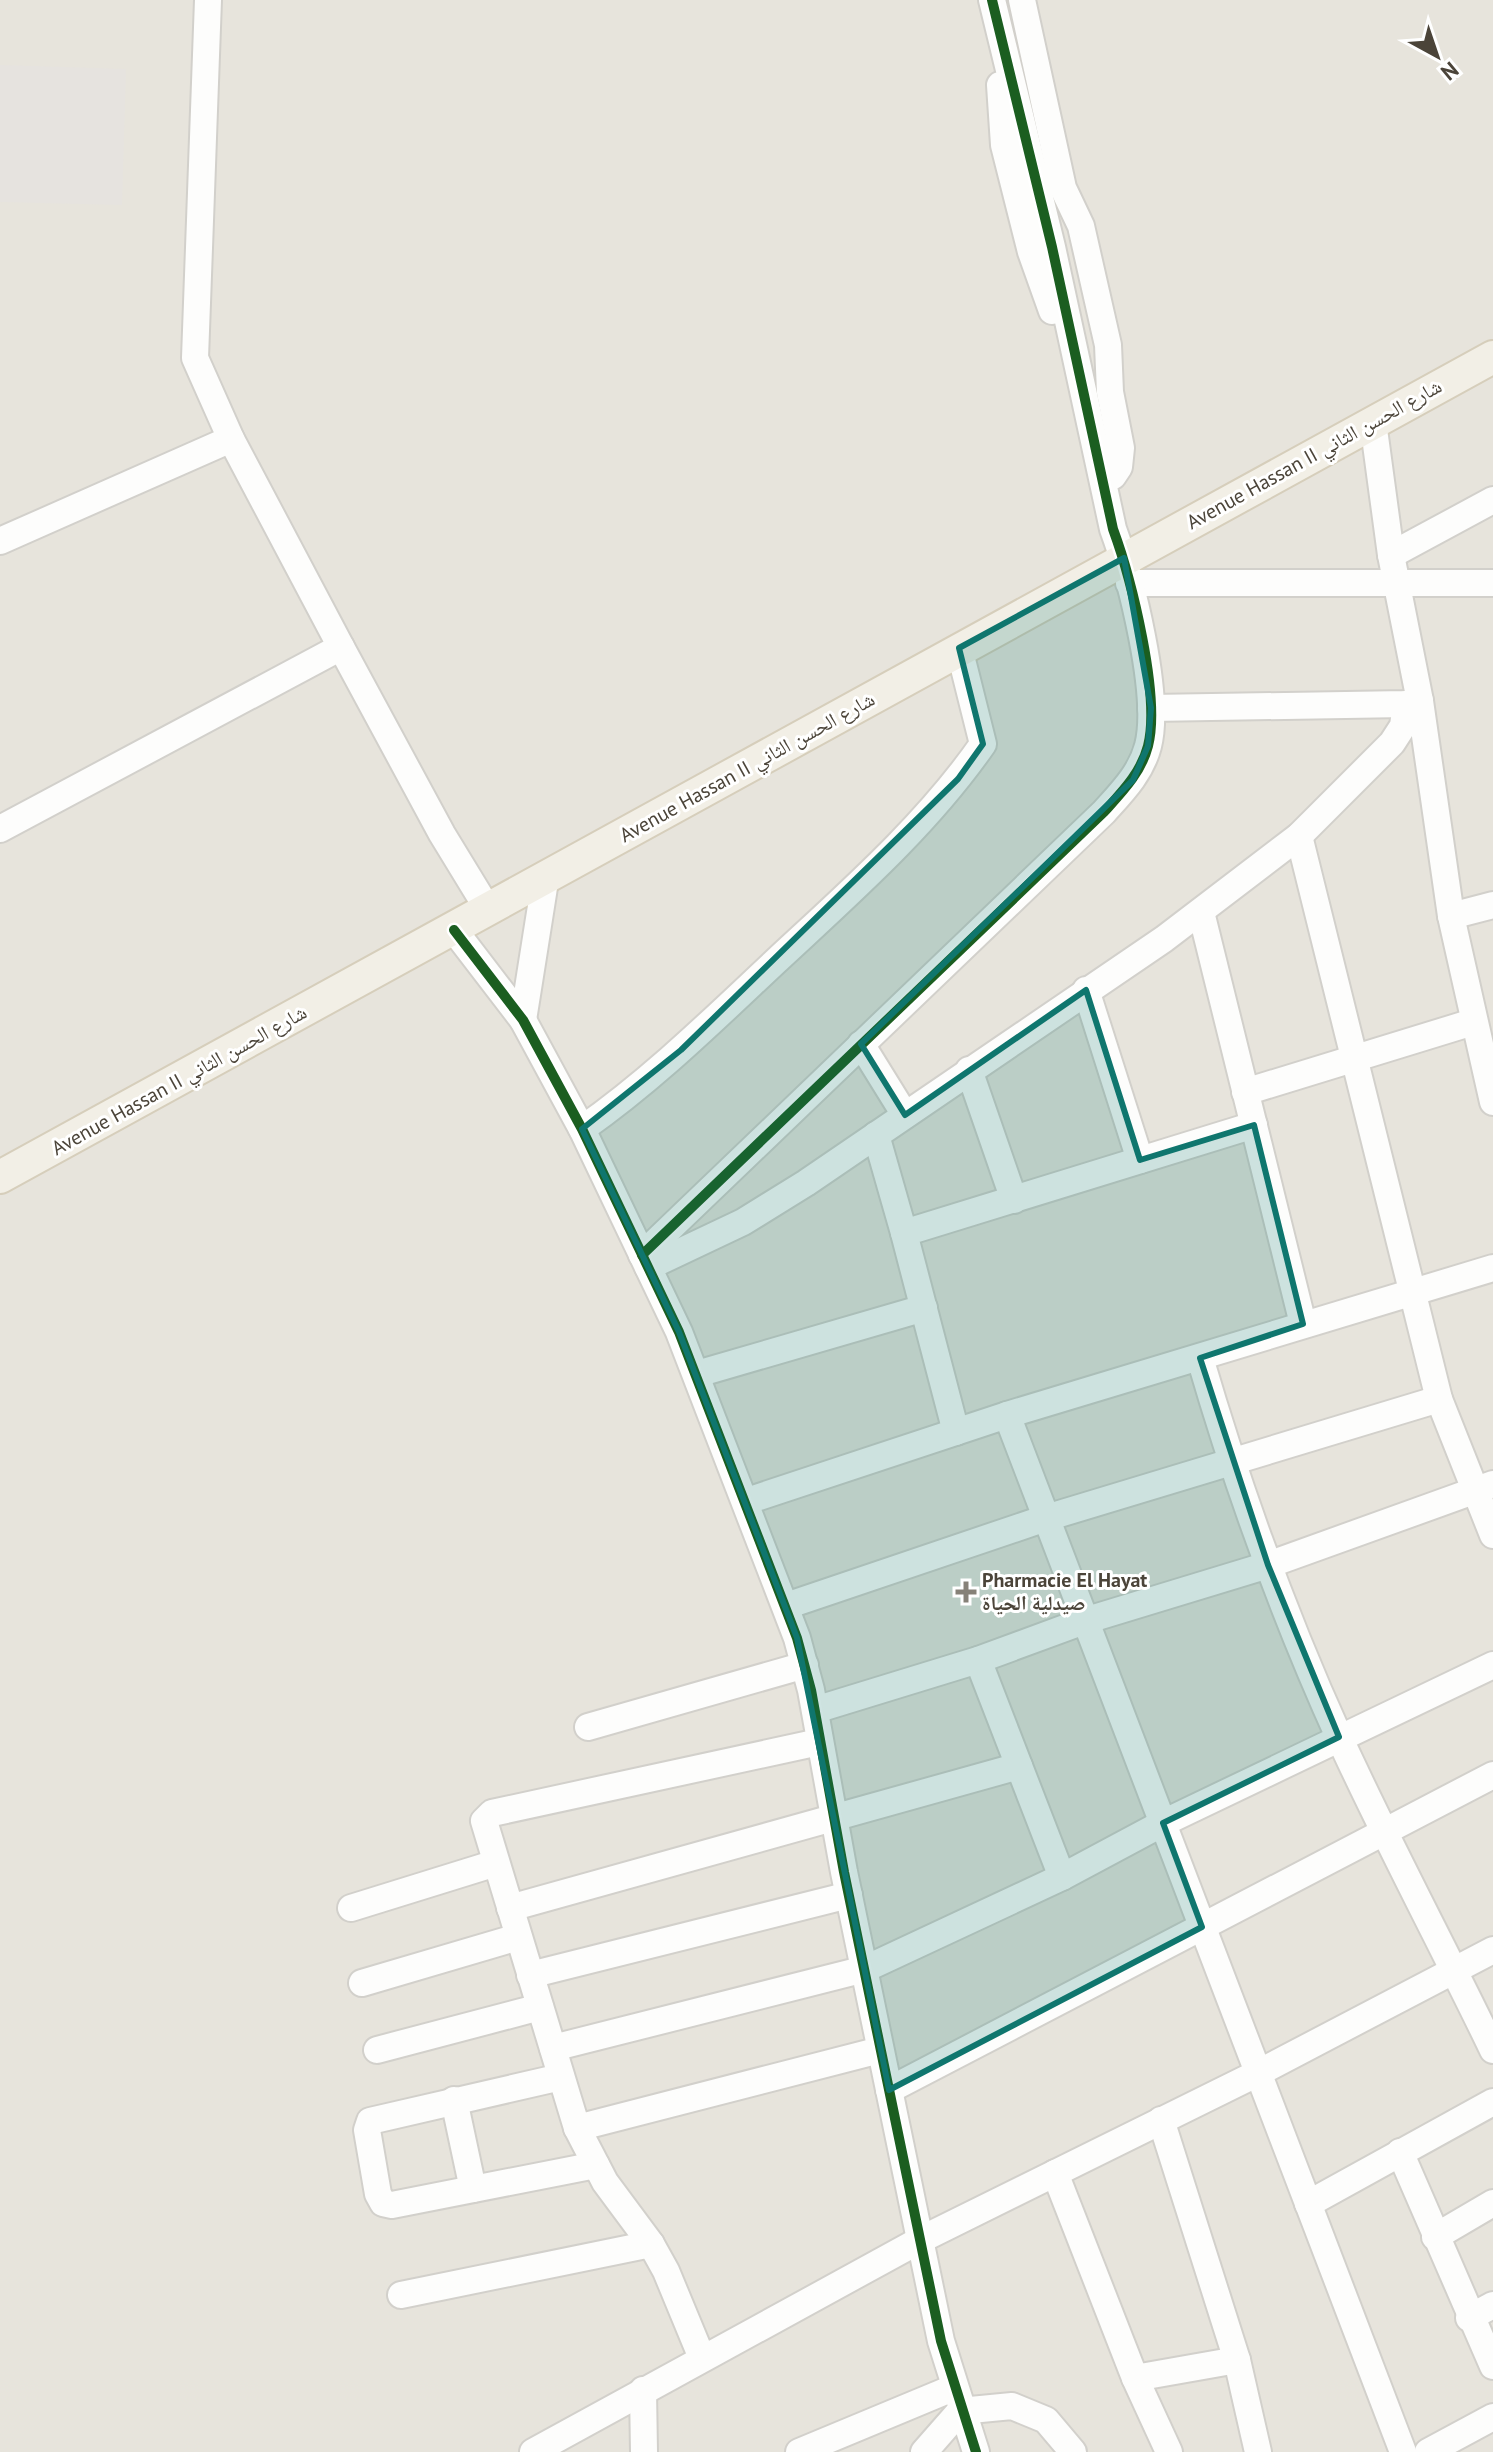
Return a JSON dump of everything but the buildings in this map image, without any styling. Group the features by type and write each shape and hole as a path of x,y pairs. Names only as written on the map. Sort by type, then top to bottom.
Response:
{"main road":[{"name":"Avenue Hassan II شارع الحسن الثاني","path":"0,1177 545,881 959,648 1126,570 1373,422 1493,357"}],"street":[{"path":"208,0 195,358 231,439 341,647 442,834 489,911"},
{"path":"980,0 1000,88 1004,145 1031,252 1051,306 1094,503 1100,517 1112,524"},
{"path":"645,1261 861,1044 1104,812 1133,780 1148,746 1151,708 1126,570 1112,524 1052,247 992,0"},
{"path":"1009,0 1125,524 1126,570"},
{"path":"1022,0 1063,188 1081,226 1108,345 1110,392 1121,448 1119,467 1113,476"},
{"path":"1373,422 1413,703 1451,916 1493,1102"},
{"path":"0,541 231,439"},
{"path":"1391,555 1493,500"},
{"path":"1126,570 1397,584 1493,583"},
{"path":"0,829 341,647"},
{"path":"582,1129 635,1092 681,1050 831,910 958,779 983,744 959,648"},
{"path":"1151,708 1413,703"},
{"path":"645,1261 743,1222 876,1135 1201,912 1299,836 1392,743 1413,703"},
{"path":"1299,836 1409,1292 1439,1399 1484,1488 1493,1535"},
{"path":"523,1020 545,881"},
{"path":"1451,916 1493,905"},
{"path":"1201,912 1303,1324"},
{"path":"454,930 523,1020 582,1129 697,1374 786,1606 805,1665 815,1710 880,2050 957,2399 976,2452"},
{"path":"1086,990 1140,1160"},
{"path":"1245,1092 1473,1022"},
{"path":"861,1044 905,1115"},
{"path":"969,1070 1014,1200"},
{"path":"904,1233 1254,1125"},
{"path":"876,1135 956,1432"},
{"path":"747,1501 1007,1415 1493,1268"},
{"path":"697,1374 924,1308"},
{"path":"1200,1358 1230,1460 1268,1565 1339,1737 1493,2050"},
{"path":"786,1606 1046,1518 1439,1399"},
{"path":"1007,1415 1403,2452"},
{"path":"815,1710 978,1660 1084,1621 1268,1565 1484,1488"},
{"path":"978,1660 1062,1877"},
{"path":"588,1727 805,1665"},
{"path":"553,2048 865,1969 1062,1877 1163,1823 1493,1665"},
{"path":"702,2358 651,2244 596,2165 577,2128 484,1821 492,1813 819,1742"},
{"path":"510,1908 1019,1766"},
{"path":"889,2090 1493,1775"},
{"path":"351,1908 496,1863"},
{"path":"530,1975 849,1895"},
{"path":"362,1983 518,1937"},
{"path":"533,2452 922,2239 1258,2073 1493,1950"},
{"path":"377,2050 540,2007"},
{"path":"577,2128 880,2050"},
{"path":"561,2077 370,2121 367,2130 378,2194 383,2203 392,2205 596,2165"},
{"path":"454,2100 473,2189"},
{"path":"1308,2204 1493,2102"},
{"path":"1161,2120 1237,2360 1258,2452"},
{"path":"1400,2152 1469,2318 1493,2366"},
{"path":"1055,2173 1135,2378 1169,2452"},
{"path":"1435,2237 1493,2203"},
{"path":"401,2295 651,2244"},
{"path":"1469,2318 1493,2305"},
{"path":"1135,2378 1237,2360"},
{"path":"643,2390 644,2452"},
{"path":"924,2452 957,2399"},
{"path":"799,2452 957,2399 1012,2406 1046,2420 1073,2452"},
{"path":"1428,2452 1493,2417"}],"highlighted area":[{"path":"1124,558 1151,708 1148,746 1133,780 861,1044 905,1115 1086,990 1140,1160 1254,1125 1303,1324 1200,1358 1268,1565 1339,1737 1163,1823 1202,1927 889,2090 797,1638 679,1332 582,1129 681,1050 958,779 983,744 959,648"}],"shaded area":[{"path":"0,0 1493,0 1493,2452 0,2452"},
{"path":"0,65 126,69 122,205 0,202"}],"cycle path":[{"path":"642,1255 1104,812 1136,773 1148,746 1151,698 1142,637 1113,529 1052,247 992,0"},
{"path":"454,930 523,1020 582,1129 679,1332 797,1638 811,1690 844,1872 941,2341 976,2452"}],"place":[{"name":"Pharmacie El Hayat صيدلية الحياة","path":"966,1592"}]}
